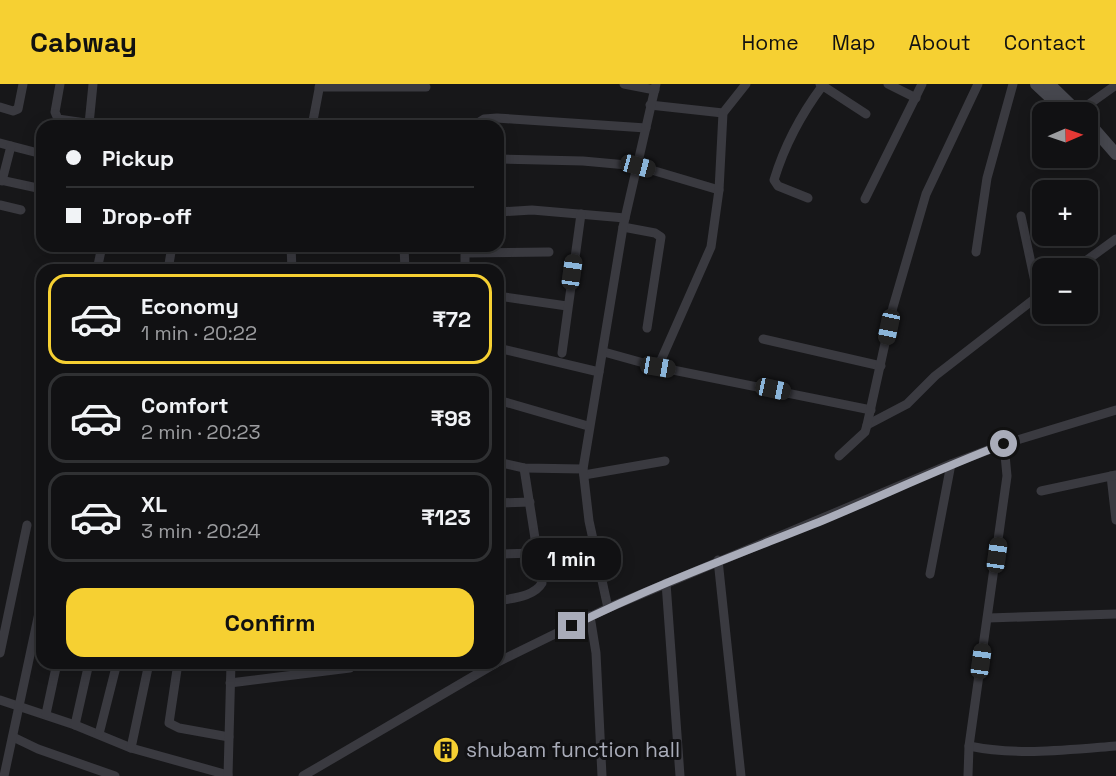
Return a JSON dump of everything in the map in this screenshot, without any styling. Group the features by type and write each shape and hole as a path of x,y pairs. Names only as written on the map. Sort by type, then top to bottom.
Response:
{"main road":[{"path":"1036,84 1055,102"},
{"path":"1049,84 1068,102"},
{"path":"1098,133 1116,154"},
{"path":"1098,145 1116,164"}],"street":[{"path":"0,107 13,111 18,109 23,84"},
{"path":"49,84 59,85 56,120"},
{"path":"88,120 93,84"},
{"path":"608,608 596,558 583,472 588,426 604,352 624,222 656,87 624,84"},
{"path":"658,367 711,247 718,190 723,113 746,84"},
{"path":"888,84 916,98"},
{"path":"865,199 922,84"},
{"path":"839,456 865,432 893,307 926,194 978,84"},
{"path":"976,252 987,178 1013,84"},
{"path":"313,120 320,85 426,87"},
{"path":"808,198 778,186 774,180 787,146 821,85 866,114"},
{"path":"1093,102 1116,86"},
{"path":"650,105 723,113"},
{"path":"504,122 646,128"},
{"path":"0,143 36,152"},
{"path":"11,146 1,180 36,188"},
{"path":"504,159 583,161 638,166 718,190"},
{"path":"0,205 21,210"},
{"path":"504,212 532,210 581,214 624,222 661,237 647,328"},
{"path":"562,353 581,214"},
{"path":"1021,216 1032,262"},
{"path":"1090,258 1116,239"},
{"path":"504,251 549,252"},
{"path":"504,297 567,306"},
{"path":"867,425 907,404 935,376 1032,301"},
{"path":"763,339 881,366"},
{"path":"504,349 599,372"},
{"path":"604,352 658,367 871,410"},
{"path":"504,402 588,426"},
{"path":"504,659 590,616 718,560 824,519 951,464 1004,444 1116,410"},
{"path":"968,776 969,746 1007,476 1004,444"},
{"path":"504,463 524,468 583,472 664,461"},
{"path":"930,574 951,464"},
{"path":"504,600 519,597 540,587 524,468"},
{"path":"1041,491 1114,476 1116,520"},
{"path":"504,503 530,502"},
{"path":"0,653 27,525"},
{"path":"504,554 537,553"},
{"path":"718,560 741,776"},
{"path":"666,583 680,776"},
{"path":"988,618 1116,614"},
{"path":"590,616 596,653 602,776"},
{"path":"4,776 36,627"},
{"path":"46,714 56,669"},
{"path":"75,725 88,669"},
{"path":"99,734 115,669"},
{"path":"131,748 148,669"},
{"path":"177,669 169,723 179,728 229,737"},
{"path":"0,700 46,714 131,748 228,776 231,669"},
{"path":"303,669 303,674"},
{"path":"230,683 342,669"},
{"path":"303,776 485,669"},
{"path":"13,737 38,749 115,776"},
{"path":"969,746 1006,752 1116,746"}],"place":[{"name":"shubam function hall","path":"446,750"}],"route":[{"path":"572,626 718,560 824,519 951,464 1004,444"}]}
